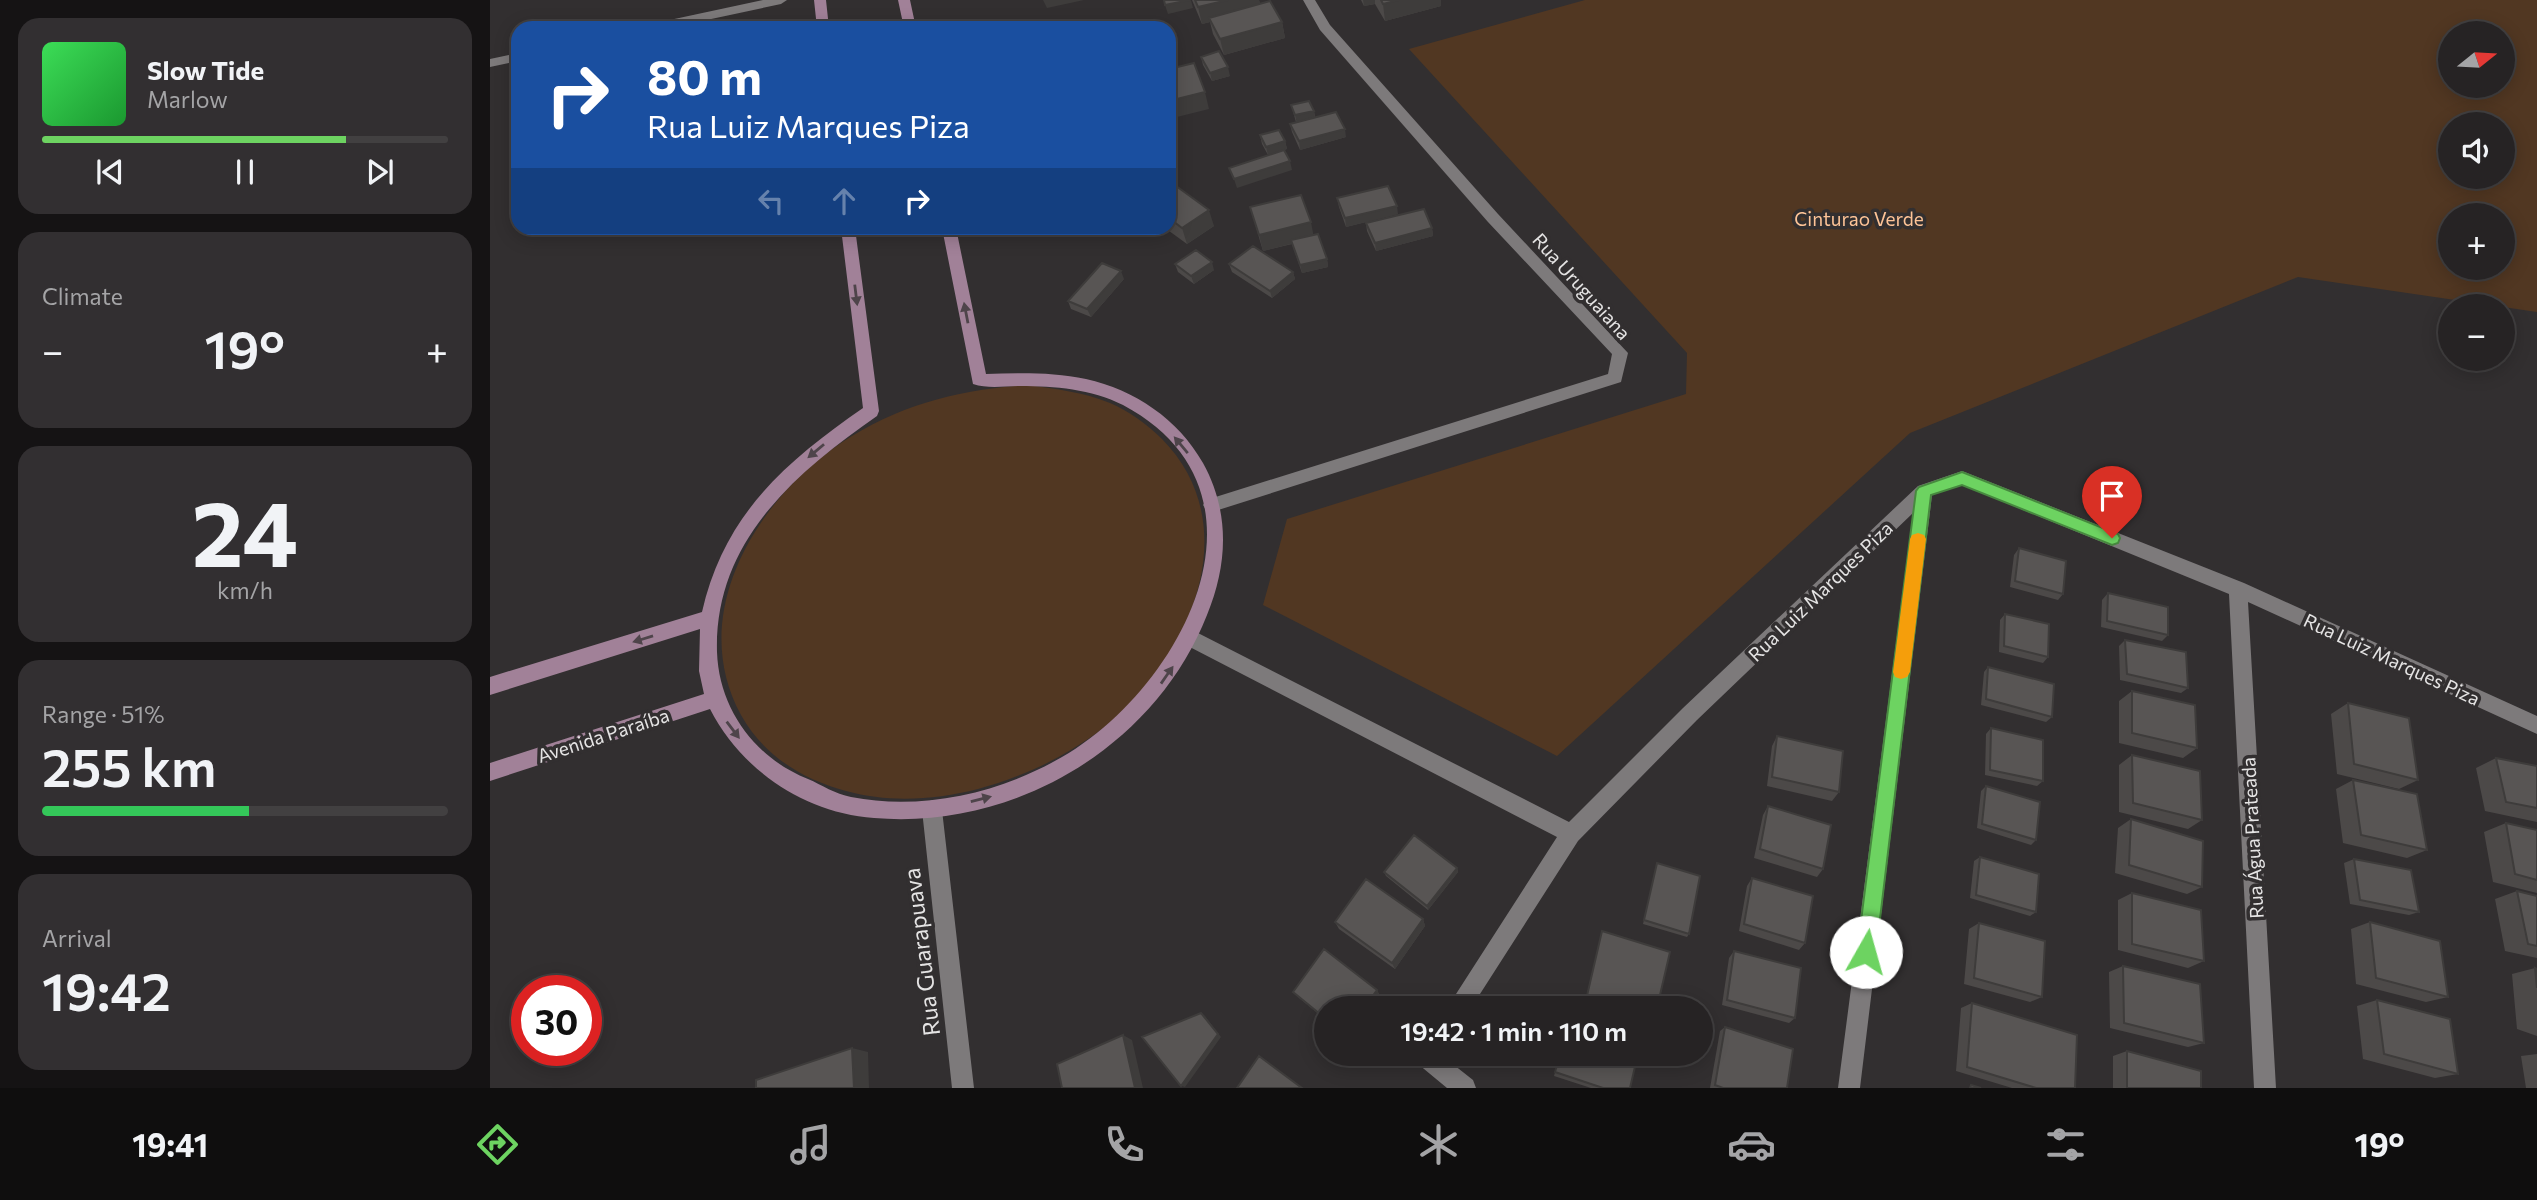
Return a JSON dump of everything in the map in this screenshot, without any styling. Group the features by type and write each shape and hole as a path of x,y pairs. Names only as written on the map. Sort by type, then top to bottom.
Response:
{"street":[{"path":"684,21 781,0"},
{"path":"820,0 822,21"},
{"path":"904,0 908,21"},
{"name":"Rua Uruguaiana","path":"1212,505 1615,378 1620,353 1493,218 1351,57 1325,27 1309,0"},
{"path":"490,63 511,58"},
{"path":"849,235 871,411 816,450 765,499 728,556 708,618 708,668 715,699 728,727 771,773 849,806 888,811 932,810 997,795 1040,779 1085,753 1124,723 1158,688 1191,638 1213,576 1216,540 1212,505 1200,471 1184,446 1160,422 1134,403 1100,389 1065,382 979,380 950,235"},
{"name":"Rua Luiz Marques Piza","path":"1466,996 1571,834 1700,705 1924,491 1962,478 2238,589 2537,725"},
{"path":"1849,1088 1924,491"},
{"name":"Rua Água Prateada","path":"2238,589 2265,1088"},
{"path":"490,686 708,618"},
{"path":"1191,638 1571,834"},
{"name":"Avenida Paraíba","path":"490,772 715,699"},
{"name":"Rua Guarapuava","path":"932,810 964,1088"},
{"path":"1438,1066 1465,1088"}],"green space":[{"name":"Cinturao Verde","path":"1585,0 2537,0 2537,312 2515,309 2515,294 2438,294 2438,298 2298,277 1910,433 1557,756 1263,605 1287,519 1686,394 1687,353 1409,49"},
{"path":"1028,385 1090,396 1124,410 1162,439 1185,469 1199,502 1204,536 1202,571 1193,606 1178,639 1159,670 1120,714 1083,742 1043,765 978,789 912,799 862,795 814,780 786,764 761,742 741,715 726,677 721,638 726,600 738,563 758,528 782,495 810,467 841,443 885,418 954,395"}],"building":[{"path":"1164,0 1190,0 1165,5"},
{"path":"1195,0 1228,0 1198,7"},
{"path":"1381,0 1399,0 1383,4"},
{"path":"1270,1 1282,22 1220,39 1209,18"},
{"path":"1219,51 1228,67 1210,73 1201,57"},
{"path":"1194,63 1205,92 1176,99 1176,67"},
{"path":"1309,101 1314,111 1295,115 1291,105"},
{"path":"1336,112 1345,129 1299,141 1290,124"},
{"path":"1279,130 1285,141 1266,147 1260,135"},
{"path":"1284,150 1290,161 1234,179 1229,168"},
{"path":"1176,186 1209,210 1182,228 1176,223"},
{"path":"1388,186 1397,206 1345,218 1337,198"},
{"path":"1301,195 1311,222 1259,235 1250,207"},
{"path":"1424,209 1432,228 1375,243 1366,223"},
{"path":"1318,234 1327,259 1300,265 1291,240"},
{"path":"1253,246 1293,272 1270,291 1229,264"},
{"path":"1196,250 1212,262 1191,276 1175,264"},
{"path":"1102,263 1121,271 1087,309 1068,301"},
{"path":"2019,548 2066,561 2063,594 2015,581"},
{"path":"2108,593 2168,607 2168,635 2107,621"},
{"path":"2005,614 2049,624 2048,657 2004,646"},
{"path":"2125,640 2186,652 2188,688 2127,674"},
{"path":"1988,667 2054,684 2052,717 1986,699"},
{"path":"2132,691 2195,705 2197,748 2132,733"},
{"path":"2348,703 2409,718 2418,780 2354,764"},
{"path":"1991,728 2043,740 2043,781 1990,770"},
{"path":"1777,736 1843,751 1839,792 1772,777"},
{"path":"2132,755 2200,771 2202,820 2133,803"},
{"path":"2496,758 2537,766 2537,808 2506,802"},
{"path":"2353,780 2417,794 2427,850 2361,835"},
{"path":"1986,786 2040,802 2036,840 1982,824"},
{"path":"1768,806 1831,825 1823,869 1760,849"},
{"path":"2131,819 2203,841 2202,887 2129,865"},
{"path":"2506,823 2537,830 2537,880 2515,874"},
{"path":"1414,835 1457,868 1427,906 1384,872"},
{"path":"1980,857 2039,874 2036,912 1976,895"},
{"path":"2354,859 2411,870 2419,912 2360,900"},
{"path":"1657,863 1700,876 1689,934 1644,920"},
{"path":"1752,878 1813,896 1805,943 1744,924"},
{"path":"1366,879 1423,919 1392,963 1335,922"},
{"path":"2517,891 2537,896 2537,946 2528,944"},
{"path":"2132,893 2201,910 2204,961 2132,944"},
{"path":"2370,922 2440,941 2448,997 2376,978"},
{"path":"1979,923 2045,941 2042,997 1974,978"},
{"path":"1602,931 1670,952 1660,996 1587,996"},
{"path":"1324,949 1377,990 1373,996 1314,996 1314,1009 1293,992"},
{"path":"1734,951 1801,968 1795,1018 1727,1000"},
{"path":"2123,966 2200,984 2204,1043 2124,1023"},
{"path":"2377,1000 2450,1019 2458,1074 2384,1054"},
{"path":"1972,1003 2077,1035 2075,1088 2036,1088 1967,1067"},
{"path":"1201,1013 1218,1034 1181,1086 1142,1037"},
{"path":"1725,1027 1793,1049 1787,1088 1723,1088 1715,1085"},
{"path":"1123,1035 1135,1088 1062,1088 1057,1064"},
{"path":"852,1048 854,1088 756,1088 756,1080"},
{"path":"2127,1051 2201,1071 2201,1088 2127,1088"},
{"path":"1259,1056 1302,1088 1237,1088"},
{"path":"1557,1066 1635,1066 1630,1088 1603,1088 1555,1072"}],"slow traffic":[{"path":"1901,672 1918,539"}],"route":[{"path":"1866,952 1924,491 1962,478 2112,538"}]}
